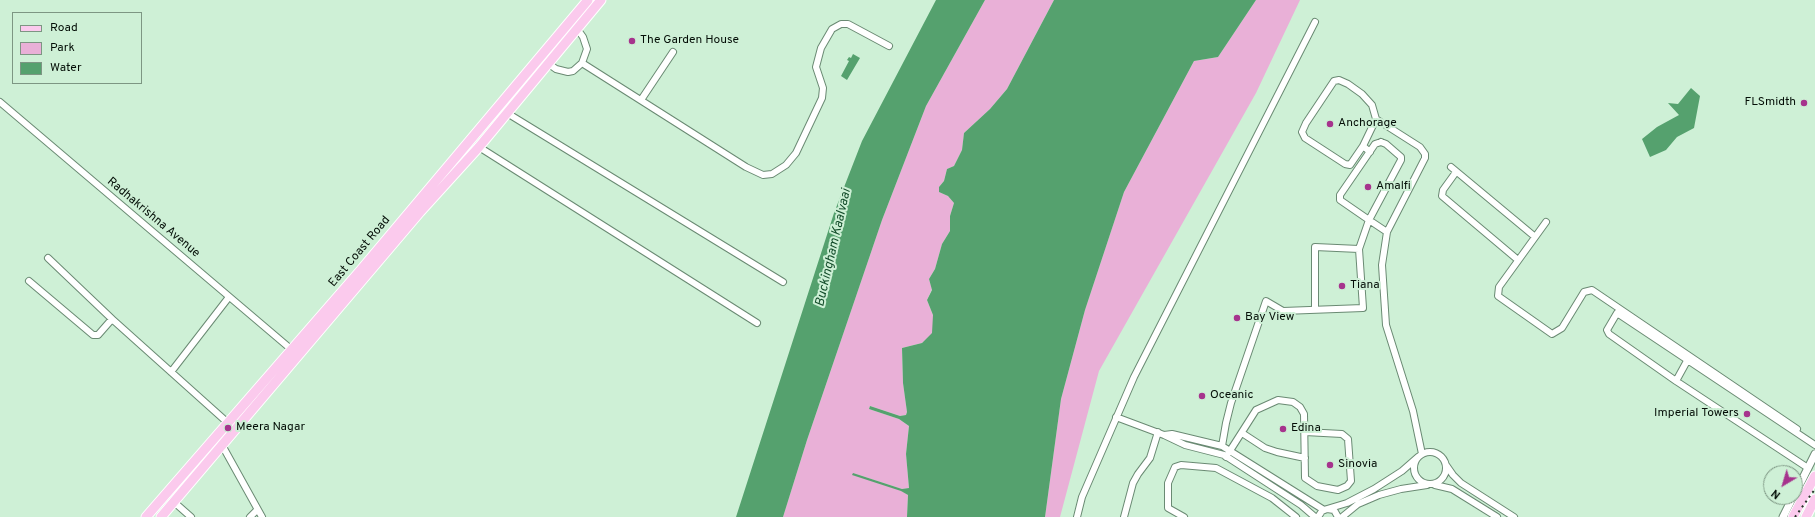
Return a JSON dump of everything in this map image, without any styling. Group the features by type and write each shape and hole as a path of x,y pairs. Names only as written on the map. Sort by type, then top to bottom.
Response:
{"main road":[{"name":"East Coast Road","path":"146,517 292,350 588,0"},
{"name":"East Coast Road","path":"161,517 420,212 479,147 578,30 601,0"},
{"path":"1793,517 1815,476"},
{"path":"1806,517 1815,499"}],"street":[{"path":"1077,517 1082,497 1134,377 1315,22"},
{"path":"582,63 746,167 763,175 772,174 786,165 796,153 822,98 823,88 816,68 821,48 832,29 841,24 848,24 888,46"},
{"path":"549,64 556,69 568,72 573,71 582,63 587,49 583,37 578,30"},
{"path":"641,100 673,52"},
{"path":"1340,80 1348,84 1362,94 1372,105 1376,119 1363,146 1350,165 1344,164 1305,138 1302,132 1306,123 1334,81 1340,80"},
{"name":"Radhakrishna Avenue","path":"0,102 292,350"},
{"path":"507,113 783,282"},
{"path":"1376,119 1420,146 1425,154 1425,158 1387,232 1382,265 1386,325 1413,411 1420,456 1414,466 1415,475 1420,481 1430,484 1443,485 1452,489 1497,517"},
{"path":"1222,446 1231,403 1266,301 1283,311 1363,308 1359,249 1369,220 1401,160 1401,157 1386,144 1381,142 1375,144 1340,193 1339,198 1340,200 1369,220 1387,232"},
{"path":"1363,146 1370,152"},
{"path":"479,147 757,322"},
{"path":"1518,260 1441,194 1454,169 1534,236"},
{"path":"1546,222 1534,236 1499,287 1498,296 1552,334 1562,328 1584,292 1592,290 1815,441"},
{"path":"1315,309 1315,247 1359,249"},
{"path":"48,258 112,319 228,423"},
{"path":"29,281 93,335 98,334 112,319"},
{"path":"171,372 229,297"},
{"path":"1808,468 1676,381 1609,334 1607,330 1617,314 1619,314 1686,361 1815,445"},
{"path":"1676,381 1686,361"},
{"path":"1226,457 1256,410 1278,400 1294,402 1300,407 1304,414 1304,475 1307,480 1317,486 1338,490 1348,486 1351,480 1348,439 1342,434 1305,432"},
{"path":"1116,417 1161,433 1185,445 1217,452 1302,504 1315,517"},
{"path":"1161,433 1172,434 1222,446 1326,509 1334,510 1338,517"},
{"path":"1124,517 1134,483 1138,474 1150,458 1161,433"},
{"path":"1242,433 1265,448 1305,458"},
{"path":"222,445 262,517"},
{"path":"1318,517 1326,509 1347,503 1374,489 1402,471 1420,456 1429,452 1437,454 1461,483 1514,517"},
{"path":"1803,478 1815,454"},
{"path":"1342,517 1358,504 1379,495 1401,489 1436,483 1443,479 1446,472 1446,463"},
{"path":"1184,517 1168,508 1168,483 1176,467 1181,465 1216,468 1272,498 1296,517"},
{"path":"174,502 191,517"},
{"path":"1783,517 1789,505"},
{"path":"250,517 257,510"}],"green space":[{"path":"985,0 1054,0 1007,89 990,109 964,133 962,150 954,166 947,169 944,181 939,187 939,192 948,196 954,203 950,216 950,231 942,244 935,269 929,279 932,289 927,300 933,315 933,333 922,343 902,348 906,415 900,416 870,406 869,409 899,419 909,426 906,454 909,488 902,489 853,473 902,491 908,495 907,517 783,517 807,440 882,220 926,106"},
{"path":"1256,0 1300,0 1256,93 1099,371 1060,517 1045,517 1061,399 1085,310 1124,192 1194,61 1218,57"}],"water":[{"name":"Buckingham Kaalvaai","path":"936,0 985,0 926,106 882,220 807,440 783,517 736,517 834,213 862,141"},
{"path":"1054,0 1256,0 1218,57 1194,61 1124,192 1085,310 1061,399 1045,517 907,517 908,495 901,491 852,475 853,473 902,489 909,488 906,454 909,426 899,419 869,409 870,406 900,416 906,415 902,348 922,343 932,333 933,315 927,300 932,290 929,279 935,269 942,244 950,231 950,216 954,203 948,196 939,192 939,187 944,181 947,169 954,166 962,150 964,133 990,109 1007,89"},
{"path":"853,54 860,58 847,80 841,76 849,61 847,60 849,57 851,58"},
{"path":"1691,88 1700,96 1694,128 1677,137 1666,150 1650,157 1642,139 1657,127 1679,115 1668,103 1678,104"}],"railway":[{"path":"1795,517 1815,489"}],"place":[{"name":"The Garden House","path":"632,41"},
{"name":"FLSmidth","path":"1804,103"},
{"name":"Anchorage","path":"1330,124"},
{"name":"Amalfi","path":"1368,187"},
{"name":"Tiana","path":"1342,286"},
{"name":"Bay View","path":"1237,318"},
{"name":"Oceanic","path":"1202,396"},
{"name":"Imperial Towers","path":"1747,414"},
{"name":"Meera Nagar","path":"228,428"},
{"name":"Edina","path":"1283,429"},
{"name":"Sinovia","path":"1330,465"}]}
